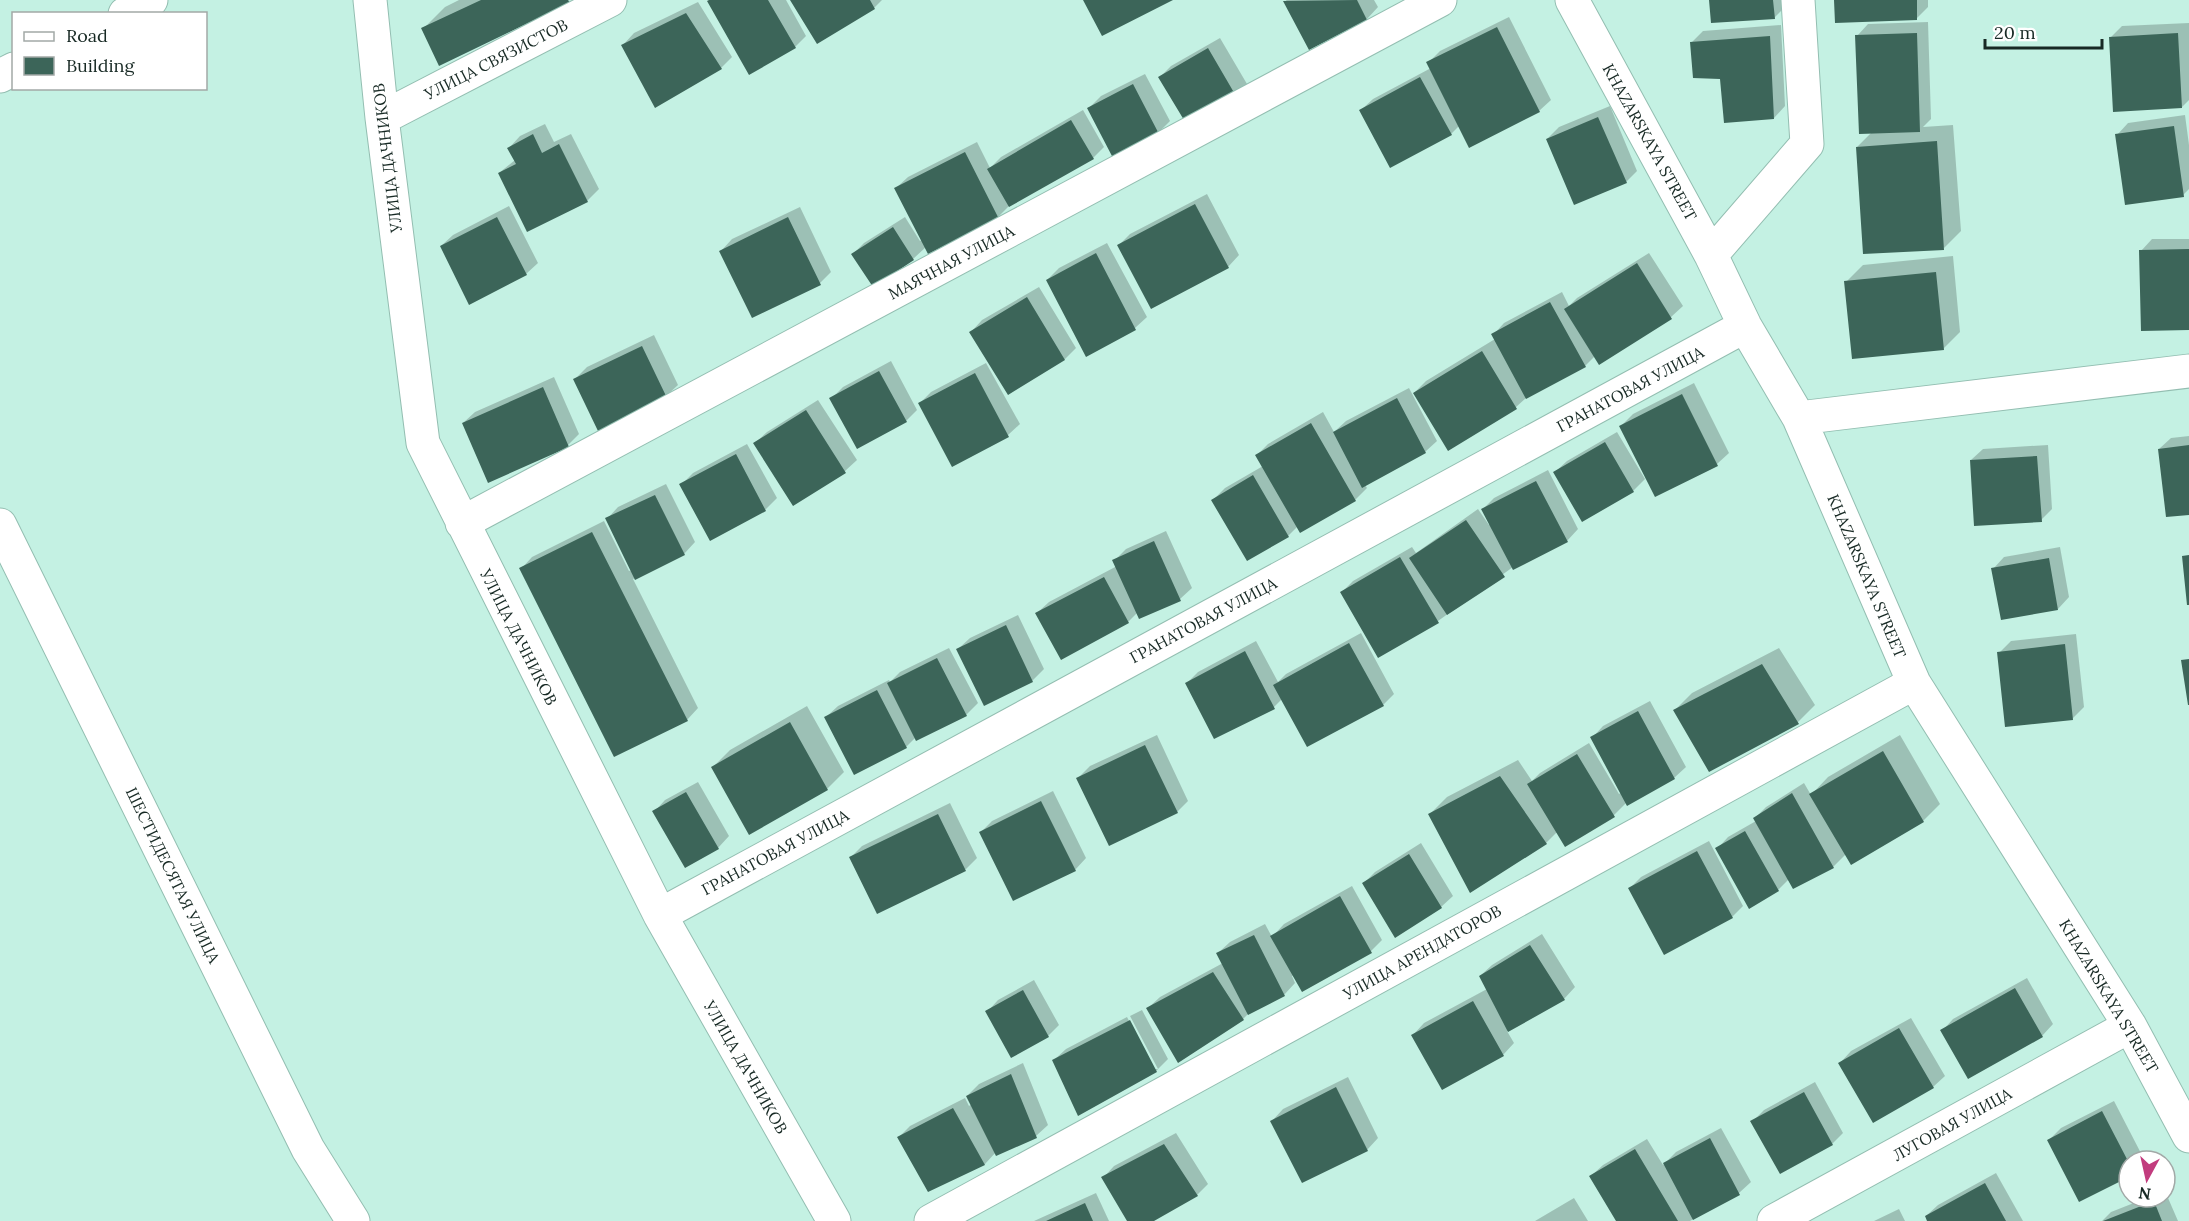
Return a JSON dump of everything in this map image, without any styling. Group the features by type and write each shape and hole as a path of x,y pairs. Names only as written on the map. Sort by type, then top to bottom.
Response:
{"street":[{"path":"128,12 152,0"},
{"name":"УЛИЦА ДАЧНИКОВ","path":"370,0 382,118 423,443 660,915 834,1221"},
{"name":"УЛИЦА СВЯЗИСТОВ","path":"382,118 610,0"},
{"name":"МАЯЧНАЯ УЛИЦА","path":"462,523 1440,0"},
{"name":"KHAZARSKAYA STREET","path":"1572,0 1711,255 1745,326 1800,418 1914,683 2130,1026 2189,1136"},
{"path":"1711,255 1807,144 1798,0"},
{"name":"ГРАНАТОВАЯ УЛИЦА","path":"660,915 1745,326"},
{"path":"1800,418 2189,371"},
{"name":"ШЕСТИДЕСЯТАЯ УЛИЦА","path":"0,525 308,1149 353,1221"},
{"name":"УЛИЦА АРЕНДАТОРОВ","path":"931,1221 1914,683"},
{"name":"ЛУГОВАЯ УЛИЦА","path":"1774,1221 2130,1026"}],"building":[{"path":"481,0 568,0 570,3 439,66 421,28"},
{"path":"768,0 796,48 749,75 707,1"},
{"path":"790,0 870,0 875,9 817,44"},
{"path":"1083,0 1173,0 1102,36"},
{"path":"1357,0 1367,20 1309,50 1283,1"},
{"path":"1709,0 1773,0 1775,19 1711,23"},
{"path":"1834,0 1917,0 1917,20 1835,23"},
{"path":"686,13 722,69 655,108 621,45"},
{"path":"1497,27 1540,112 1469,148 1426,62"},
{"path":"1917,33 1920,132 1859,134 1855,35"},
{"path":"2178,33 2182,108 2113,112 2109,37"},
{"path":"1770,36 1774,119 1724,123 1720,79 1693,78 1690,42"},
{"path":"1208,48 1236,96 1187,125 1158,77"},
{"path":"1420,77 1452,135 1390,168 1359,110"},
{"path":"1133,84 1159,134 1113,158 1087,108"},
{"path":"1598,117 1627,183 1574,205 1546,139"},
{"path":"1071,120 1094,159 1009,207 987,169"},
{"path":"2174,126 2184,197 2125,205 2115,134"},
{"path":"533,134 542,153 559,144 588,202 527,232 498,173 516,164 507,148"},
{"path":"1937,141 1944,250 1863,254 1856,147"},
{"path":"965,152 999,219 928,254 894,188"},
{"path":"1195,204 1229,268 1151,309 1117,245"},
{"path":"497,217 527,275 469,305 440,246"},
{"path":"788,217 821,285 752,318 719,251"},
{"path":"893,227 914,260 873,287 851,254"},
{"path":"2189,249 2189,330 2141,331 2139,250"},
{"path":"1096,253 1136,330 1086,357 1046,280"},
{"path":"1637,263 1672,319 1599,365 1564,309"},
{"path":"1936,272 1944,350 1852,359 1844,281"},
{"path":"1027,297 1065,360 1008,395 969,332"},
{"path":"1550,302 1586,367 1526,399 1491,334"},
{"path":"642,346 667,398 598,431 573,379"},
{"path":"1482,351 1517,409 1448,451 1413,393"},
{"path":"879,371 907,422 857,449 829,398"},
{"path":"975,373 1009,437 952,467 918,403"},
{"path":"543,387 569,447 488,483 462,423"},
{"path":"1682,394 1718,466 1655,497 1619,426"},
{"path":"1397,398 1426,453 1362,488 1333,432"},
{"path":"806,410 846,473 793,506 753,443"},
{"path":"1311,423 1356,501 1300,533 1255,455"},
{"path":"1605,442 1634,492 1582,522 1553,472"},
{"path":"2189,445 2189,515 2166,517 2158,449"},
{"path":"736,454 766,511 710,541 679,484"},
{"path":"2037,456 2042,522 1974,526 1970,460"},
{"path":"1253,475 1289,537 1247,561 1211,500"},
{"path":"1536,481 1568,542 1513,570 1481,509"},
{"path":"655,495 685,555 635,580 605,518"},
{"path":"1466,520 1505,577 1447,615 1409,558"},
{"path":"592,532 688,721 614,757 519,568"},
{"path":"1154,541 1181,601 1139,619 1112,560"},
{"path":"2189,555 2189,605 2187,605 2182,556"},
{"path":"1400,557 1439,623 1378,658 1340,592"},
{"path":"2049,558 2058,610 2001,620 1991,568"},
{"path":"1104,577 1129,623 1061,660 1035,613"},
{"path":"1006,625 1033,682 984,706 956,649"},
{"path":"1349,643 1384,706 1307,747 1273,685"},
{"path":"2065,644 2073,720 2005,727 1997,652"},
{"path":"1245,651 1275,709 1214,739 1185,683"},
{"path":"937,658 967,716 916,741 887,683"},
{"path":"2189,659 2189,705 2188,705 2181,660"},
{"path":"1762,664 1799,724 1709,772 1673,710"},
{"path":"877,690 907,748 854,775 824,717"},
{"path":"1638,711 1675,779 1627,806 1590,737"},
{"path":"790,722 828,790 749,835 711,767"},
{"path":"1145,745 1178,813 1109,846 1076,778"},
{"path":"1883,751 1924,822 1851,865 1809,794"},
{"path":"1577,754 1615,817 1565,847 1527,784"},
{"path":"1500,776 1547,844 1470,893 1428,814"},
{"path":"686,792 719,849 685,868 652,811"},
{"path":"1792,793 1834,868 1793,889 1753,818"},
{"path":"1041,801 1076,871 1013,901 979,832"},
{"path":"938,814 966,871 877,914 849,857"},
{"path":"1745,831 1779,891 1749,909 1715,848"},
{"path":"1697,851 1733,918 1664,955 1628,888"},
{"path":"1409,854 1442,908 1395,938 1362,883"},
{"path":"1340,896 1372,953 1302,992 1270,936"},
{"path":"1254,935 1285,996 1248,1015 1216,953"},
{"path":"1530,945 1565,1000 1508,1032 1479,976"},
{"path":"1213,972 1244,1020 1178,1063 1146,1008"},
{"path":"2015,988 2043,1037 1968,1079 1940,1030"},
{"path":"1023,990 1049,1037 1011,1058 985,1011"},
{"path":"1473,1001 1504,1056 1442,1090 1411,1035"},
{"path":"1130,1020 1157,1072 1078,1116 1052,1060"},
{"path":"1899,1028 1934,1088 1873,1123 1838,1063"},
{"path":"1011,1074 1037,1138 996,1156 966,1096"},
{"path":"1336,1087 1368,1151 1302,1183 1270,1121"},
{"path":"1804,1092 1833,1145 1780,1174 1750,1121"},
{"path":"953,1108 985,1165 928,1192 897,1137"},
{"path":"2102,1111 2122,1149 2117,1149 2117,1183 2079,1202 2047,1140"},
{"path":"1710,1138 1740,1195 1693,1220 1663,1163"},
{"path":"1164,1144 1198,1196 1154,1221 1127,1221 1101,1177"},
{"path":"1635,1149 1678,1221 1616,1221 1589,1176"},
{"path":"1985,1183 2006,1221 1927,1221 1925,1216"},
{"path":"1085,1203 1093,1221 1046,1221"},
{"path":"2134,1209 2157,1209 2162,1221 2103,1221"}]}
